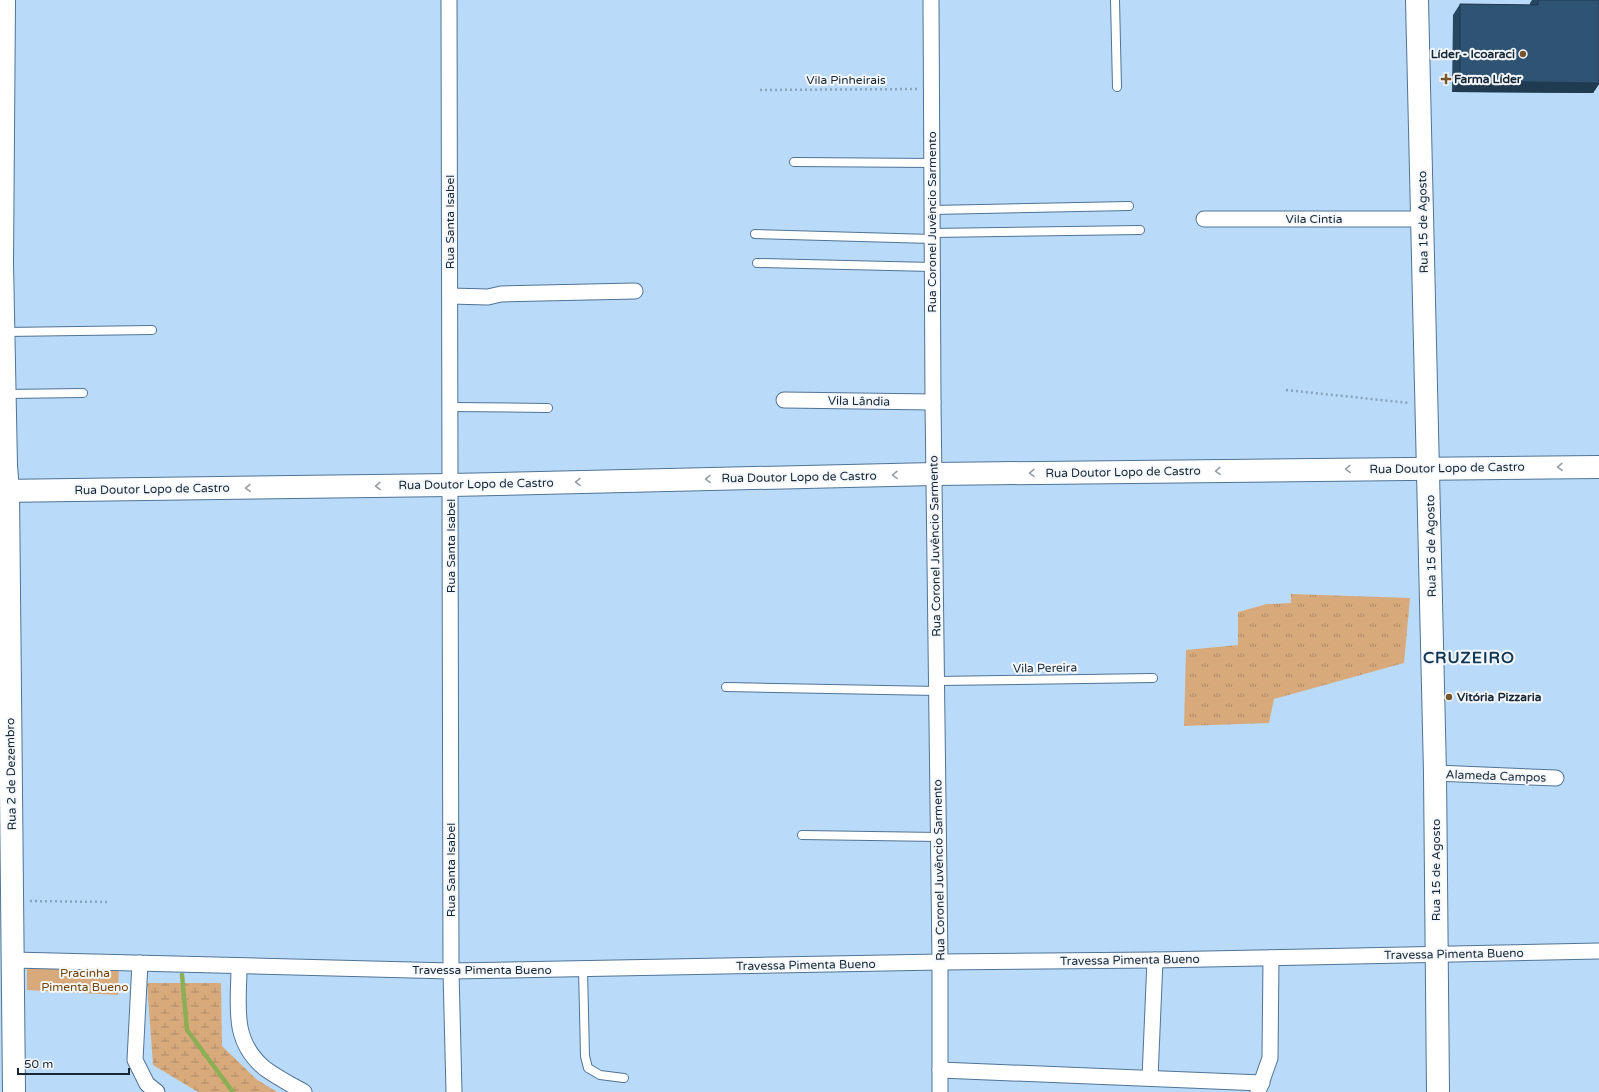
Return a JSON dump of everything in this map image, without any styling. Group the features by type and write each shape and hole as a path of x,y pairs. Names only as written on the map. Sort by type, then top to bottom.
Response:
{"street":[{"name":"Rua 2 de Dezembro","path":"4,0 1,263 6,466 4,491 5,688 12,901 14,1092"},
{"name":"Rua Santa Isabel","path":"449,0 452,971 454,1092"},
{"name":"Rua Coronel Juvêncio Sarmento","path":"931,0 933,402 938,686 940,1092"},
{"name":"Rua 15 de Agosto","path":"1417,0 1435,773 1438,1092"},
{"name":"Vila Cintia","path":"1204,219 1423,219"},
{"path":"450,296 488,297 501,294 635,290"},
{"name":"Vila Lândia","path":"784,400 933,402"},
{"name":"Rua Doutor Lopo de Castro","path":"4,491 450,485 934,474 1599,467"},
{"name":"Alameda Campos","path":"1435,773 1556,778"},
{"name":"Travessa Pimenta Bueno","path":"13,960 452,971 940,962 1271,958 1599,951"},
{"path":"940,1070 1150,1078 1260,1087 1270,1058 1271,958"},
{"path":"1150,1078 1155,960"},
{"path":"140,964 135,1060 147,1084 157,1092"},
{"path":"239,966 238,1021 242,1038 262,1067 304,1092"}],"lane":[{"path":"1115,0 1116,87"},
{"path":"794,162 932,163"},
{"path":"932,210 1129,206"},
{"path":"755,234 932,236 1140,230"},
{"path":"756,263 932,267"},
{"path":"2,329 152,330"},
{"path":"4,394 83,393"},
{"path":"450,407 548,408"},
{"name":"Vila Pereira","path":"726,687 938,686 1153,678"},
{"path":"802,835 939,837"},
{"path":"583,969 585,1056 588,1068 600,1075 624,1078"}],"path":[{"name":"Vila Pinheirais","path":"760,90 931,89"},
{"path":"1286,390 1427,405"},
{"path":"12,901 109,902"}],"green space":[{"path":"1291,594 1410,598 1404,663 1274,699 1269,723 1184,726 1186,650 1238,645 1238,612 1267,604 1291,603"},
{"name":"Pracinha Pimenta Bueno","path":"27,967 119,968 118,995 27,990"},
{"path":"147,983 221,983 222,1046 256,1079 277,1092 198,1092 153,1065"}],"building":[{"name":"Líder - Icoaraci","path":"1538,0 1599,0 1599,83 1460,81 1460,4 1538,5"}],"waterway":[{"path":"182,975 187,1030 233,1092"}],"place":[{"name":"Líder - Icoaraci","path":"1523,54"},
{"name":"Farma Líder","path":"1446,79"},
{"name":"Vitória Pizzaria","path":"1449,697"}],"district":[{"name":"CRUZEIRO","path":"1469,657"}]}
